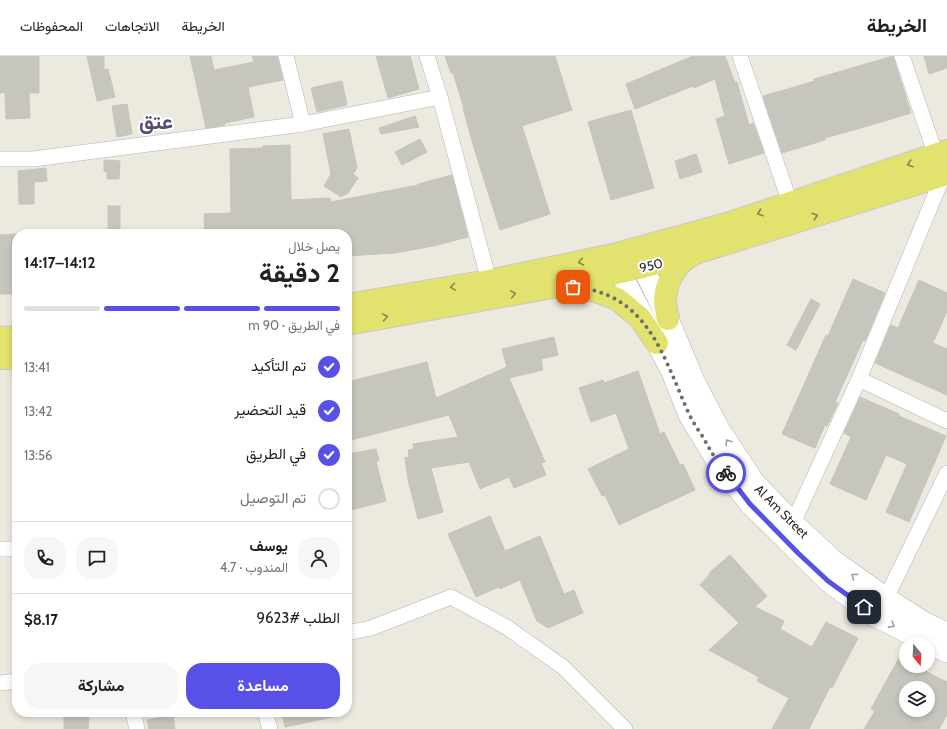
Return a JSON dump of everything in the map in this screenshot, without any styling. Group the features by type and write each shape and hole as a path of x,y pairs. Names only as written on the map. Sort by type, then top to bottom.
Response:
{"main road":[{"name":"950","path":"352,323 558,286 616,264 639,258 730,223 941,153"},
{"name":"950","path":"639,258 705,250 945,175"},
{"path":"668,319 665,302 668,284 676,269 689,257 705,250"},
{"name":"Al Am Street","path":"639,258 668,319 694,381 719,429 754,482 793,523 834,561 886,598 925,623 947,633"},
{"name":"950","path":"352,304 489,281 616,264"},
{"name":"Al Am Street","path":"616,264 672,372 689,415 719,464 750,504 828,581 876,616 947,652"},
{"path":"558,286 588,288 617,299 640,318 657,343"},
{"path":"0,338 12,338"},
{"path":"0,358 12,358"}],"street":[{"path":"286,56 303,124"},
{"path":"427,56 440,97 489,281"},
{"path":"740,56 790,203"},
{"path":"793,523 859,379 945,175 941,153 902,56"},
{"path":"0,159 34,159 303,124 440,97"},
{"path":"859,379 947,421"},
{"path":"886,598 947,473"},
{"path":"0,549 12,549"},
{"path":"352,632 371,628 451,597 508,628 563,667 625,729"},
{"path":"0,683 12,682"},
{"path":"134,717 137,729"},
{"path":"266,717 270,729"}],"building":[{"path":"0,56 39,56 39,93 29,93 30,118 6,119 5,93 0,93"},
{"path":"87,56 104,56 104,70 108,69 115,97 97,101"},
{"path":"190,56 211,56 214,70 254,62 252,56 277,56 283,80 248,87 254,117 225,123 225,125 206,128"},
{"path":"376,56 410,56 419,89 388,98"},
{"path":"445,56 555,56 572,110 522,126 550,214 500,230 474,148 453,73 451,73"},
{"path":"693,56 725,56 735,83 737,82 749,125 753,123 764,153 729,164 716,119 725,116 715,79 635,109 626,84"},
{"path":"893,56 911,113 825,138 825,140 782,153 763,96 815,81 814,79"},
{"path":"924,56 947,56 947,68 929,74"},
{"path":"342,81 347,105 317,112 311,88"},
{"path":"127,104 132,134 117,137 112,106"},
{"path":"631,110 654,188 611,200 588,122"},
{"path":"415,116 419,127 381,134 379,128"},
{"path":"349,129 357,168 353,174 358,178 348,193 341,197 324,186 331,174 323,134"},
{"path":"420,139 427,152 402,165 395,152"},
{"path":"290,145 291,200 330,198 331,202 418,185 452,175 468,237 433,246 395,253 352,256 352,229 205,229 204,214 231,213 230,149 263,148 263,146"},
{"path":"696,154 702,172 680,179 675,161"},
{"path":"104,160 120,161 119,179 107,179 107,172 104,171"},
{"path":"46,168 47,181 34,182 34,204 19,204 18,171"},
{"path":"108,206 120,206 120,229 108,229"},
{"path":"12,234 12,294 0,294 0,235"},
{"path":"853,279 885,293 865,341 863,340 835,402 838,403 827,426 825,425 815,448 782,434 826,335 828,336"},
{"path":"919,280 947,293 947,311 933,343 947,349 947,395 875,363 891,325 898,328"},
{"path":"811,299 820,304 796,350 787,345"},
{"path":"554,337 558,355 541,359 543,370 509,378 545,462 541,463 546,475 514,488 509,477 480,489 469,462 431,468 443,512 418,519 408,480 405,458 409,457 408,450 414,449 413,444 458,437 449,415 352,440 352,381 427,362 436,398 507,367 502,349"},
{"path":"638,371 660,434 664,432 680,465 683,464 695,490 619,525 605,495 602,496 588,469 629,449 616,413 591,422 579,388 603,380 604,383"},
{"path":"860,397 946,436 909,522 886,512 907,464 886,455 866,500 830,484 851,437 844,433"},
{"path":"376,449 379,461 376,461 386,501 352,510 352,453"},
{"path":"490,516 505,551 540,536 564,594 574,590 583,613 548,628 537,621 520,580 476,597 448,534"},
{"path":"730,555 767,596 755,607 784,621 780,629 812,647 826,622 858,638 832,688 830,687 809,729 772,729 789,698 757,681 759,677 709,650 739,623 700,585 710,574 709,573"},
{"path":"899,658 899,673 929,673 947,682 947,715 939,729 864,729 875,711 871,709"},
{"path":"64,717 89,717 88,729 64,729"},
{"path":"163,717 173,717 175,729 149,729 147,720"},
{"path":"283,717 333,717 285,727"}],"way so far":[{"path":"573,287 588,288 617,299 640,318 657,343 672,372 689,415 726,473"}],"district":[{"name":"عتق","path":"156,121"}],"route":[{"path":"726,473 750,504 798,553 828,581 864,607"}]}
